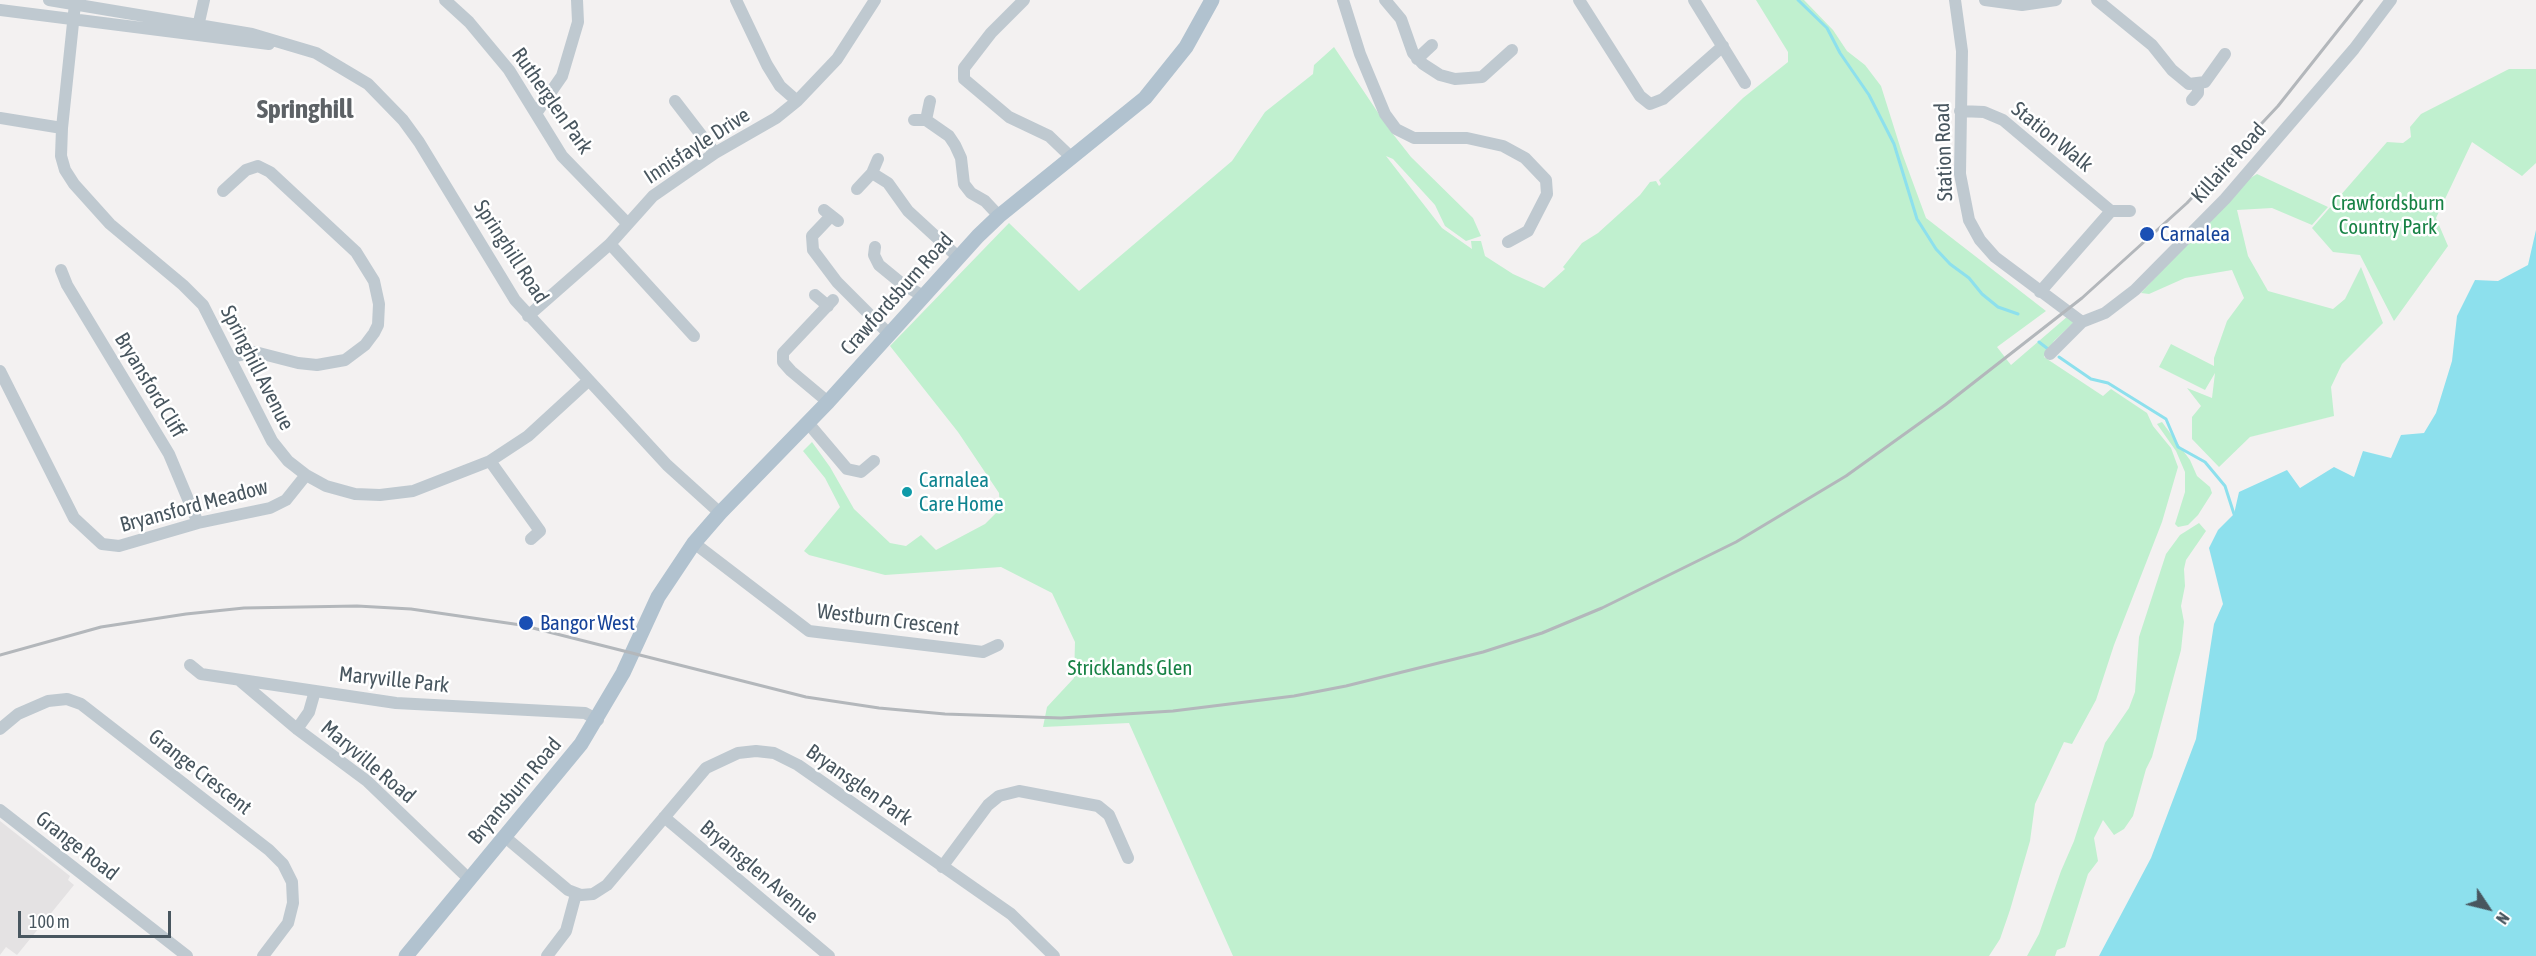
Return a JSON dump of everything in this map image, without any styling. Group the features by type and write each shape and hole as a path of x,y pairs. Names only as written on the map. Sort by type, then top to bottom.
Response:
{"main road":[{"name":"Crawfordsburn Road","path":"638,640 668,579 694,543 720,513 828,402 958,257 999,216 1126,116 1163,78 1191,39 1212,0"},
{"name":"Bryansburn Road","path":"406,956 598,720 638,640"}],"street":[{"name":"Springhill Road","path":"49,0 155,18 197,30 297,47 330,60 368,84 403,120 515,300 528,316 667,465 720,513"},
{"path":"197,30 204,0"},
{"name":"Rutherglen Park","path":"445,0 483,38 537,112 562,156 628,224"},
{"path":"537,112 562,76 578,22 577,0"},
{"path":"736,0 767,65 780,86 797,101"},
{"name":"Innisfayle Drive","path":"528,316 610,244 653,196 715,153 776,118 797,101 837,59 875,0"},
{"path":"1024,0 991,33 964,69 964,79 1009,117 1049,136 1072,158"},
{"path":"1343,0 1360,54 1384,114 1396,129 1414,138 1467,138 1503,146 1534,165 1546,180 1547,194 1528,231 1508,242"},
{"path":"1385,0 1401,19 1409,47 1417,59 1440,75 1466,79 1485,76 1512,50"},
{"path":"1579,0 1640,96 1650,104 1663,99 1723,46"},
{"path":"1694,0 1745,83"},
{"name":"Station Road","path":"1955,0 1962,51 1960,174 1969,220 1987,249 2040,292 2082,322"},
{"path":"1985,0 2022,5 2056,0"},
{"path":"2097,0 2152,45 2181,79 2198,85 2205,82 2225,54"},
{"name":"Killaire Road","path":"2050,354 2082,322 2105,313 2121,303 2225,199 2354,49 2391,0"},
{"name":"Springhill Avenue","path":"75,4 62,128 61,156 65,170 74,184 110,224 183,285 204,306 256,415 288,461 306,475 326,486 355,494 380,495 413,491 490,461 528,436 588,381"},
{"name":"Springhill Road","path":"0,10 72,20 154,37 197,30"},
{"path":"154,37 155,18"},
{"path":"1417,59 1432,45"},
{"path":"2192,100 2198,93 2198,85"},
{"path":"675,101 715,153"},
{"path":"930,101 920,120 949,136 960,158 964,184 971,193 985,201 999,216"},
{"name":"Station Walk","path":"1960,111 1984,112 2003,120 2111,211"},
{"path":"0,118 62,128"},
{"path":"857,189 872,173 878,159"},
{"path":"223,191 246,170 258,166 270,172 356,252 375,281 379,304 378,325 374,333 365,345 345,360 317,365 298,363 255,352 230,357"},
{"path":"872,173 896,191 908,212 958,257"},
{"path":"2040,292 2111,211 2130,211"},
{"path":"831,216 812,236 813,250 837,282 890,334"},
{"path":"610,244 694,336"},
{"path":"875,247 874,255 879,264 901,283 923,296"},
{"name":"Bryansford Cliff","path":"61,270 67,285 169,454 198,523"},
{"path":"815,294 830,303 783,353 783,362 828,402"},
{"name":"Bryansford Meadow","path":"0,371 74,518 102,544 119,546 198,523 270,508 286,500 306,475"},
{"path":"808,423 847,469 861,472 874,461"},
{"path":"490,461 540,531 531,539"},
{"name":"Westburn Crescent","path":"694,543 809,631 983,652 998,645"},
{"name":"Maryville Park","path":"190,665 201,674 396,703 585,713 598,720"},
{"name":"Maryville Road","path":"239,680 297,729 367,781 469,879"},
{"path":"297,729 309,712 315,691"},
{"name":"Grange Crescent","path":"0,729 18,714 48,701 67,699 81,704 269,850 283,864 292,882 293,903 288,923 263,956"},
{"name":"Bryansglen Park","path":"576,894 587,896 603,889 700,774 713,763 738,753 765,752 783,756 798,765 1011,914 1054,956"},
{"path":"942,867 988,805 999,796 1019,791 1098,806 1108,815 1128,858"},
{"name":"Grange Road","path":"0,810 187,956"},
{"name":"Bryansglen Avenue","path":"664,817 829,956"},
{"path":"505,837 568,890 576,894 566,931 547,956"}],"shaded area":[{"path":"0,821 70,876 68,880 74,885 17,955 6,947 0,955"}],"green space":[{"name":"Stricklands Glen","path":"1756,0 1804,0 1833,30 1847,51 1865,65 1881,86 1926,218 2046,311 1997,347 2011,365 2068,316 2074,322 2054,341 2044,357 2103,396 2111,389 2147,413 2153,426 2171,448 2178,467 2162,522 2114,645 2096,700 2072,744 2064,742 2035,804 2030,841 2010,910 2000,939 1989,956 1233,956 1129,723 1043,727 1047,707 1074,678 1075,642 1052,593 1001,567 885,575 809,555 804,551 840,507 825,478 803,451 812,442 830,467 854,509 890,543 906,546 921,535 936,550 985,524 1000,509 999,493 958,432 890,346 1009,223 1079,291 1232,161 1265,112 1313,74 1314,65 1334,47 1389,129 1411,157 1473,218 1481,236 1466,241 1445,226 1435,205 1393,159 1386,156 1442,228 1472,249 1471,241 1481,241 1485,256 1513,274 1544,288 1565,269 1563,267 1582,243 1598,233 1640,195 1650,182 1656,181 1659,186 1661,184 1659,180 1743,98 1788,62 1788,52"},
{"name":"Crawfordsburn Country Park","path":"2509,69 2536,69 2536,163 2522,176 2472,142 2436,218 2448,246 2394,321 2360,255 2333,252 2312,228 2387,142 2403,143 2411,137 2410,127 2421,114"},
{"path":"2257,174 2328,207 2312,225 2272,208 2237,210 2248,256 2268,291 2333,309 2345,299 2361,267 2383,323 2342,364 2331,387 2334,416 2250,437 2219,467 2192,439 2192,417 2201,406 2187,388 2212,398 2215,373 2205,390 2159,367 2171,344 2214,366 2214,358 2227,321 2244,298 2232,270 2185,278 2149,294 2141,293 2242,183"},
{"path":"2162,422 2190,460 2197,476 2210,487 2212,493 2198,515 2188,525 2178,527 2175,524 2185,492 2185,472 2176,451 2157,424"},
{"path":"2199,523 2206,531 2186,560 2184,569 2185,586 2181,606 2184,622 2181,650 2152,757 2146,769 2133,816 2124,829 2114,835 2103,820 2094,838 2098,861 2088,874 2065,947 2057,950 2055,956 2027,956 2039,934 2074,841 2105,743 2129,708 2135,692 2139,637 2166,554 2180,535"}],"water":[{"path":"2536,230 2536,956 2099,956 2151,858 2196,739 2214,624 2223,604 2209,548 2218,530 2234,514 2239,492 2287,470 2300,488 2334,467 2354,477 2363,451 2391,458 2401,435 2424,433 2436,413 2452,361 2457,316 2475,280 2498,281 2528,265"}],"waterway":[{"path":"1798,0 1827,28 1840,53 1869,95 1894,144 1917,219 1936,249 1998,307 2018,314"},
{"path":"2039,342 2048,349"},
{"path":"2059,357 2091,379 2108,383 2166,419 2178,447 2205,462 2225,486 2234,514"}],"railway":[{"path":"0,655 101,627 186,614 244,608 357,606 411,609 521,625 806,697 879,708 945,714 1061,718 1173,711 1294,696 1346,686 1483,652 1542,633 1602,608 1736,542 1846,476 1945,405 2082,298 2187,203 2278,106 2362,0"}],"place":[{"name":"Carnalea","path":"2147,234"},
{"name":"Carnalea Care Home","path":"907,492"},
{"name":"Bangor West","path":"526,623"}],"district":[{"name":"Springhill","path":"305,109"}]}
